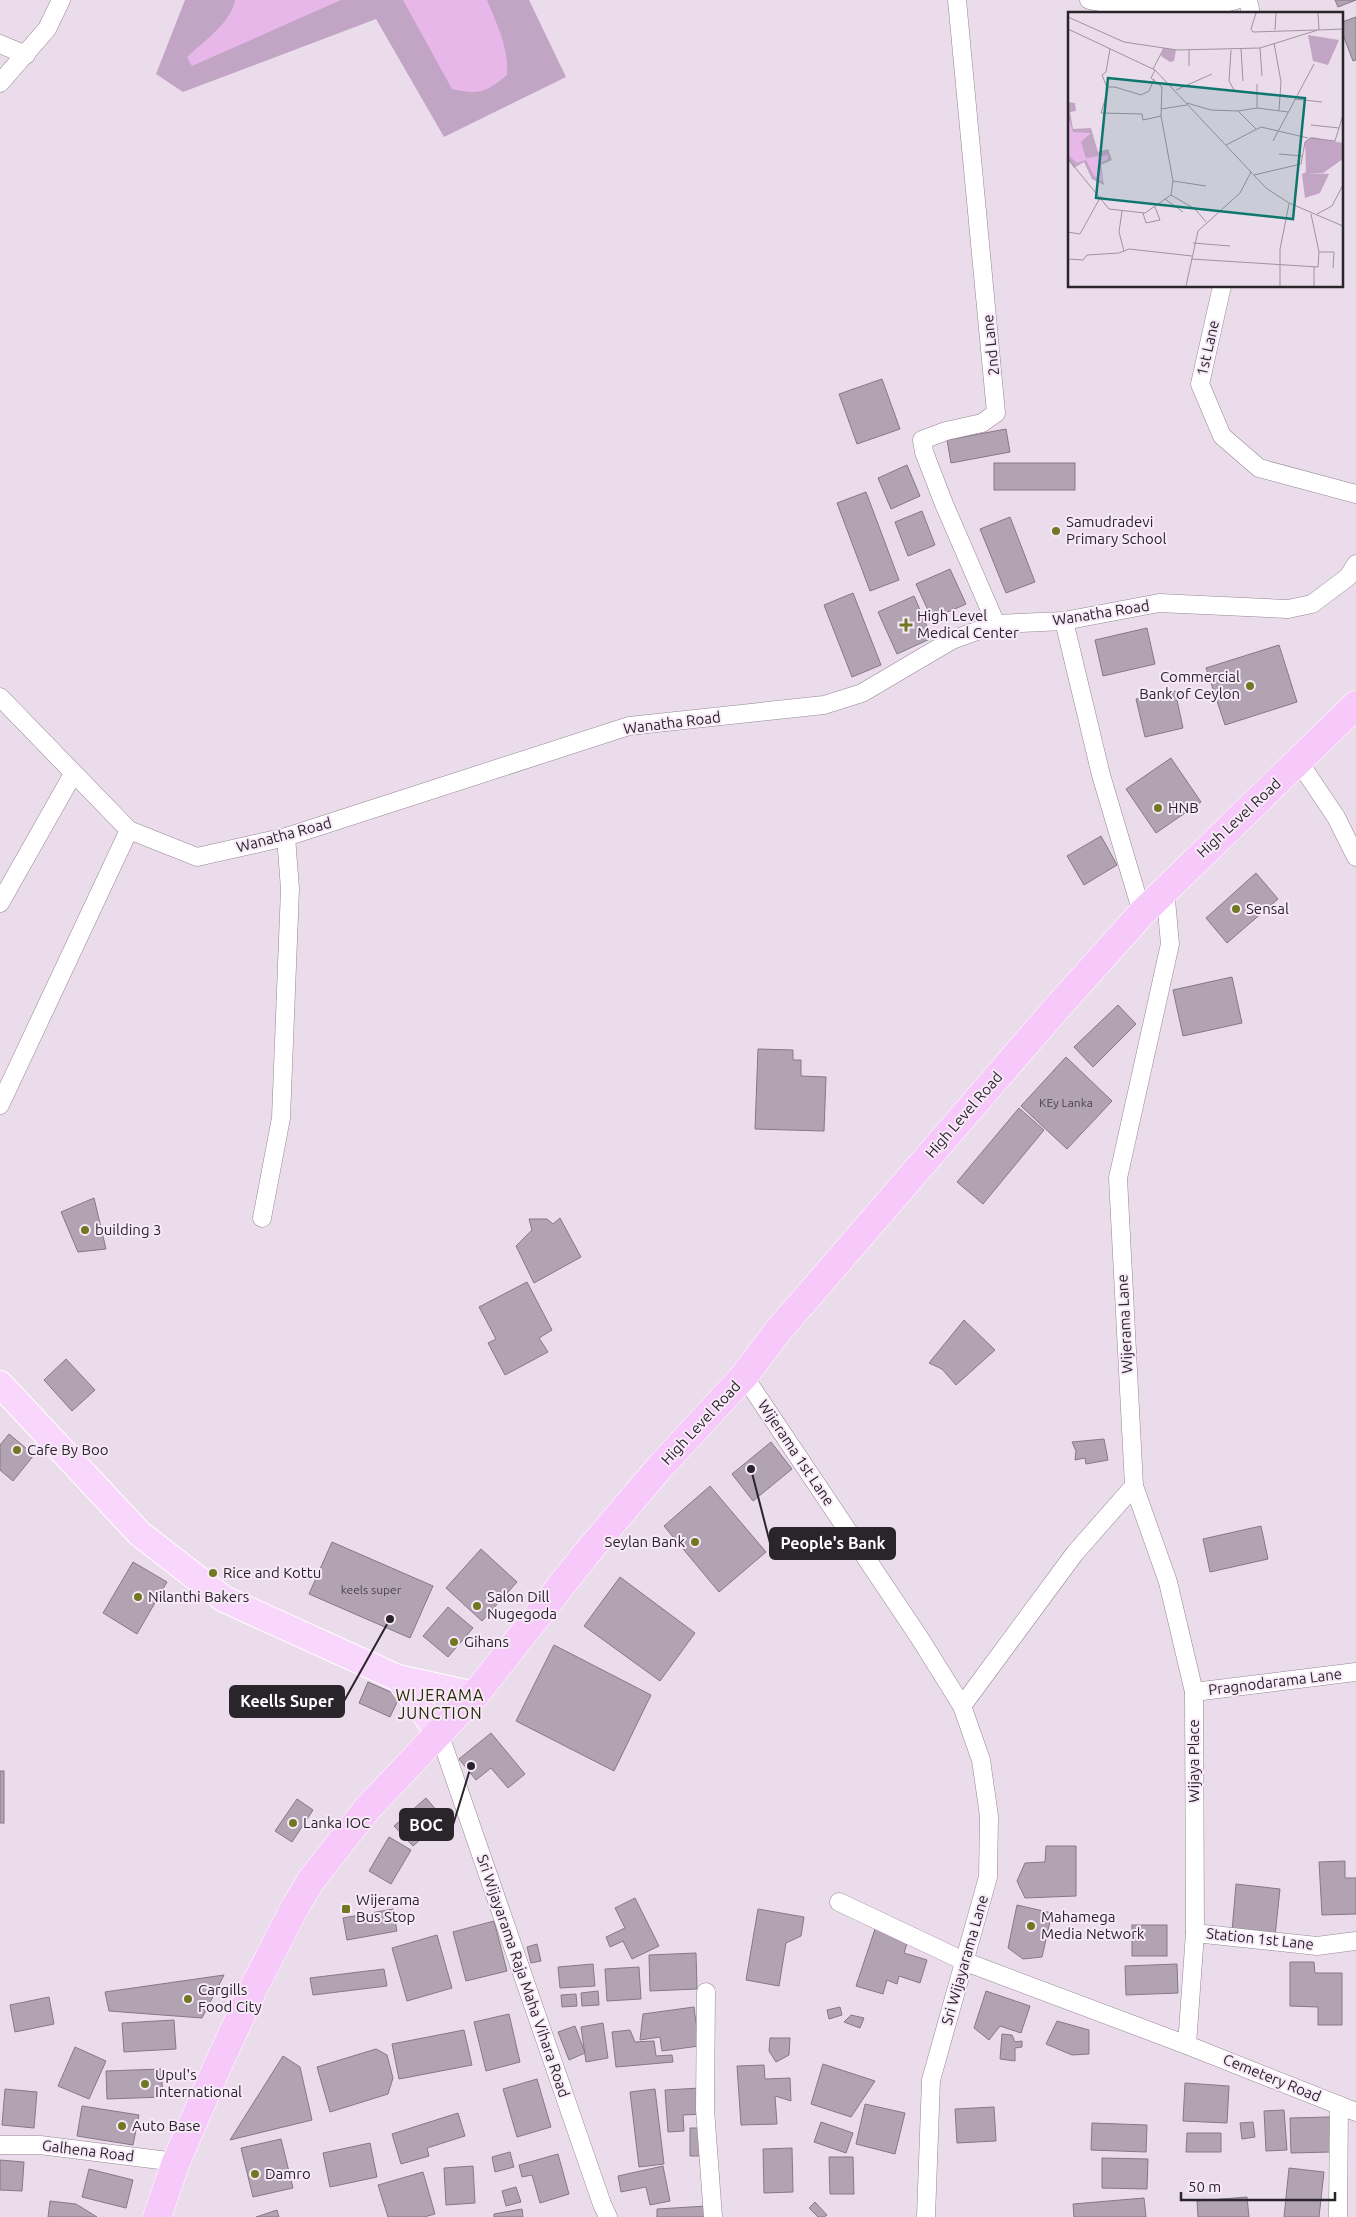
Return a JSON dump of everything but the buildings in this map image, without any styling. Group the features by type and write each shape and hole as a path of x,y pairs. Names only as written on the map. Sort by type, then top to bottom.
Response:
{"highway":[{"name":"High Level Road","path":"157,2217 176,2162 254,1987 295,1907 312,1879 367,1810 474,1696 586,1554 660,1467 744,1376 778,1331 1055,1010 1165,889 1356,705"}],"main road":[{"path":"0,1384 140,1534 224,1599 398,1678 474,1696"},
{"path":"398,1678 439,1733"}],"street":[{"path":"0,83 47,29 61,0"},
{"name":"2nd Lane","path":"957,0 996,413 982,424 946,431 922,440 924,452 944,504 996,624"},
{"path":"1089,0 1120,6 1221,4 1236,0"},
{"path":"0,44 26,55"},
{"name":"1st Lane","path":"1222,288 1200,384 1222,436 1259,468 1356,494"},
{"name":"Wanatha Road","path":"0,697 129,830 197,857 286,837 629,726 824,705 862,693 952,640 996,624 1064,621 1159,603 1288,609 1312,604 1348,577 1356,564"},
{"path":"1064,621 1101,775 1142,913"},
{"path":"1298,762 1336,818 1356,857"},
{"path":"0,903 73,774"},
{"path":"0,1105 129,830"},
{"path":"262,1218 281,1118 290,889 286,837"},
{"name":"Wijerama Lane","path":"1134,1486 1118,1178 1170,944 1165,889"},
{"name":"Wijerama 1st Lane","path":"744,1376 919,1637 962,1706"},
{"path":"962,1706 1075,1553 1134,1486"},
{"name":"Wijaya Place","path":"1134,1486 1168,1582 1194,1692 1194,1933 1188,2044"},
{"name":"Pragnodarama Lane","path":"1194,1692 1356,1672"},
{"name":"Sri Wijayarama Lane","path":"926,2217 931,2080 966,1962 988,1877 990,1816 981,1760 962,1706"},
{"name":"Sri Wijayarama Raja Maha Vihara Road","path":"439,1733 608,2217"},
{"name":"Cemetery Road","path":"839,1902 966,1962 1188,2044 1356,2112"},
{"name":"Station 1st Lane","path":"1194,1933 1317,1946 1356,1941"},
{"path":"706,1992 705,2109 712,2217"},
{"path":"1338,2217 1339,2105"},
{"name":"Galhena Road","path":"0,2144 40,2145 176,2162"}],"shaded area":[{"path":"185,0 529,0 566,77 444,137 376,19 183,92 156,74"},
{"path":"235,0 341,0 192,66 187,57 223,24"},
{"path":"403,0 487,0 504,46 507,75 493,86 481,91 469,92 452,89"}],"place":[{"name":"Samudradevi Primary School","path":"1056,531"},
{"name":"High Level Medical Center","path":"906,625"},
{"name":"Commercial Bank of Ceylon","path":"1250,686"},
{"name":"HNB","path":"1158,808"},
{"name":"Sensal","path":"1236,909"},
{"name":"building 3","path":"85,1230"},
{"name":"Cafe By Boo","path":"17,1450"},
{"name":"People's Bank","path":"751,1469"},
{"name":"Seylan Bank","path":"695,1542"},
{"name":"Rice and Kottu","path":"213,1573"},
{"name":"Nilanthi Bakers","path":"138,1597"},
{"name":"Salon Dill Nugegoda","path":"477,1606"},
{"name":"Keells Super","path":"390,1619"},
{"name":"Gihans","path":"454,1642"},
{"name":"BOC","path":"471,1766"},
{"name":"Lanka IOC","path":"293,1823"},
{"name":"Wijerama Bus Stop","path":"346,1909"},
{"name":"Mahamega Media Network","path":"1031,1926"},
{"name":"Cargills Food City","path":"188,1999"},
{"name":"Upul's International","path":"145,2084"},
{"name":"Auto Base","path":"122,2126"},
{"name":"Damro","path":"255,2174"}],"district":[{"name":"WIJERAMA JUNCTION","path":"440,1704"}]}
